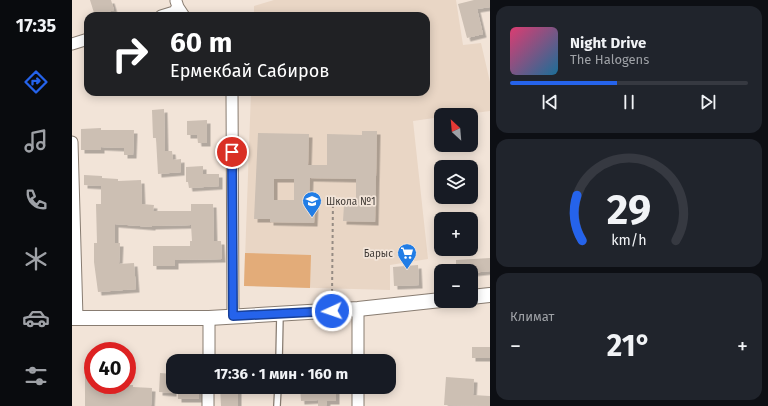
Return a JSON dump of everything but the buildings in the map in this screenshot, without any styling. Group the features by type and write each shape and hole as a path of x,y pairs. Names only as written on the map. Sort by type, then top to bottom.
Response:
{"street":[{"path":"72,44 84,40"},
{"path":"232,96 233,316"},
{"path":"72,142 74,318 209,318 358,310 434,301"},
{"path":"478,296 490,294"},
{"path":"358,310 358,354"},
{"path":"209,318 209,354"},
{"path":"208,394 208,406"},
{"path":"358,394 358,406"}],"lane":[{"path":"279,354 280,314"},
{"path":"277,406 278,394"}],"path":[{"path":"332,198 332,311"}],"shaded area":[{"path":"274,0 456,0 463,45 481,43 490,82 490,111 478,113 478,108 434,108 434,118 413,121 428,259 390,265 390,290 244,286 251,96 430,96 430,12 254,12 254,6"},
{"path":"245,253 311,255 310,288 244,286"}],"place":[{"name":"Школа №1","path":"312,218"},
{"name":"Барыс","path":"407,270"}],"route":[{"path":"232,152 233,316 332,311"}]}
